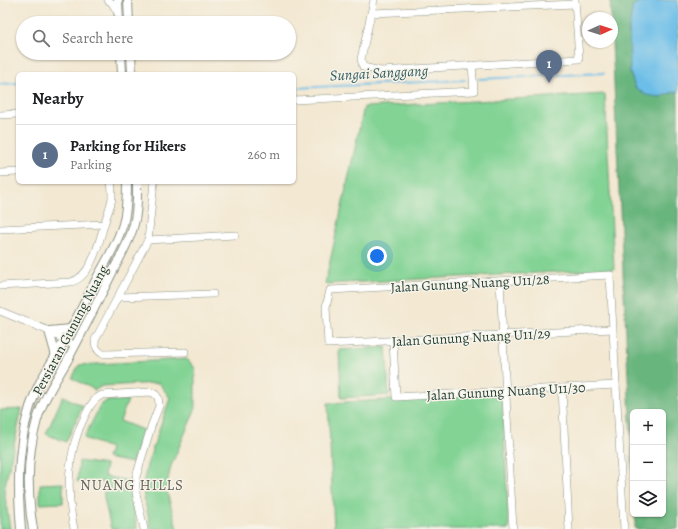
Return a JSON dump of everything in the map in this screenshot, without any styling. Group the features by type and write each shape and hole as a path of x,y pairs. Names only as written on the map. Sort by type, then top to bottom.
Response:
{"street":[{"path":"108,0 112,3 118,13"},
{"path":"118,0 118,16"},
{"path":"128,0 129,16"},
{"path":"372,13 575,2 579,59 381,71 363,68 361,59 362,51 374,0"},
{"path":"121,60 122,72"},
{"path":"131,60 132,72"},
{"path":"296,100 474,91 472,66"},
{"path":"0,116 16,114"},
{"path":"0,173 16,172"},
{"path":"0,286 76,281 88,268 96,250 112,199 112,184"},
{"name":"Persiaran Gunung Nuang","path":"21,529 18,477 21,445 28,415 36,390 71,329 123,225 126,208 127,184"},
{"name":"Persiaran Gunung Nuang","path":"33,529 29,474 31,448 37,420 47,396 75,346 134,226 137,208 137,184"},
{"path":"154,184 148,240 95,340 95,346 98,351 103,354 185,352"},
{"path":"0,229 104,224"},
{"path":"148,240 235,235"},
{"name":"Jalan Gunung Nuang U11/28","path":"328,344 326,306 330,290 610,275 613,329"},
{"path":"500,281 513,529"},
{"path":"118,298 213,294"},
{"path":"0,311 49,331 75,346"},
{"path":"49,331 71,329"},
{"path":"613,329 624,529"},
{"name":"Jalan Gunung Nuang U11/29","path":"328,344 613,329"},
{"path":"49,331 56,356"},
{"name":"Jalan Gunung Nuang U11/30","path":"393,341 396,397 616,385"},
{"path":"562,388 569,529"},
{"path":"74,529 70,490 72,455 78,432 87,412 97,398 102,395 150,392 156,394 159,398 159,406 138,468 136,485 144,529"}],"green space":[{"path":"610,0 652,0 646,2 629,28 630,72 635,87 660,97 678,92 678,529 635,529 635,517 666,517 666,409 630,409 630,419 612,48 618,48 618,12 611,12"},
{"path":"605,94 614,269 325,284 364,107"},
{"path":"386,347 389,395 341,398 339,350"},
{"path":"187,359 195,368 195,410 171,466 166,488 177,529 151,529 144,497 143,484 147,465 170,398 159,383 102,386 95,390 72,378 79,365"},
{"path":"502,394 509,529 334,529 328,403"},
{"path":"63,396 83,406 66,442 46,434"},
{"path":"128,400 120,421 143,430 132,463 107,458 110,448 84,438 100,406 106,401"},
{"path":"22,409 4,490 10,529 0,529 0,410"},
{"path":"79,461 106,465 104,476 129,481 137,529 111,529 104,498 104,482 77,482"},
{"path":"63,483 63,503 40,504 40,484"}],"water":[{"path":"652,0 678,0 678,92 660,97 646,95 635,87 630,72 629,28 633,5"}],"waterway":[{"name":"Sungai Sanggang","path":"479,79 604,73"},
{"name":"Sungai Sanggang","path":"296,88 465,80"},
{"name":"Sungai Sanggang","path":"0,84 16,83"}],"place":[{"name":"Parking for Hikers","path":"549,83"}],"district":[{"name":"NUANG HILLS","path":"132,485"}]}
